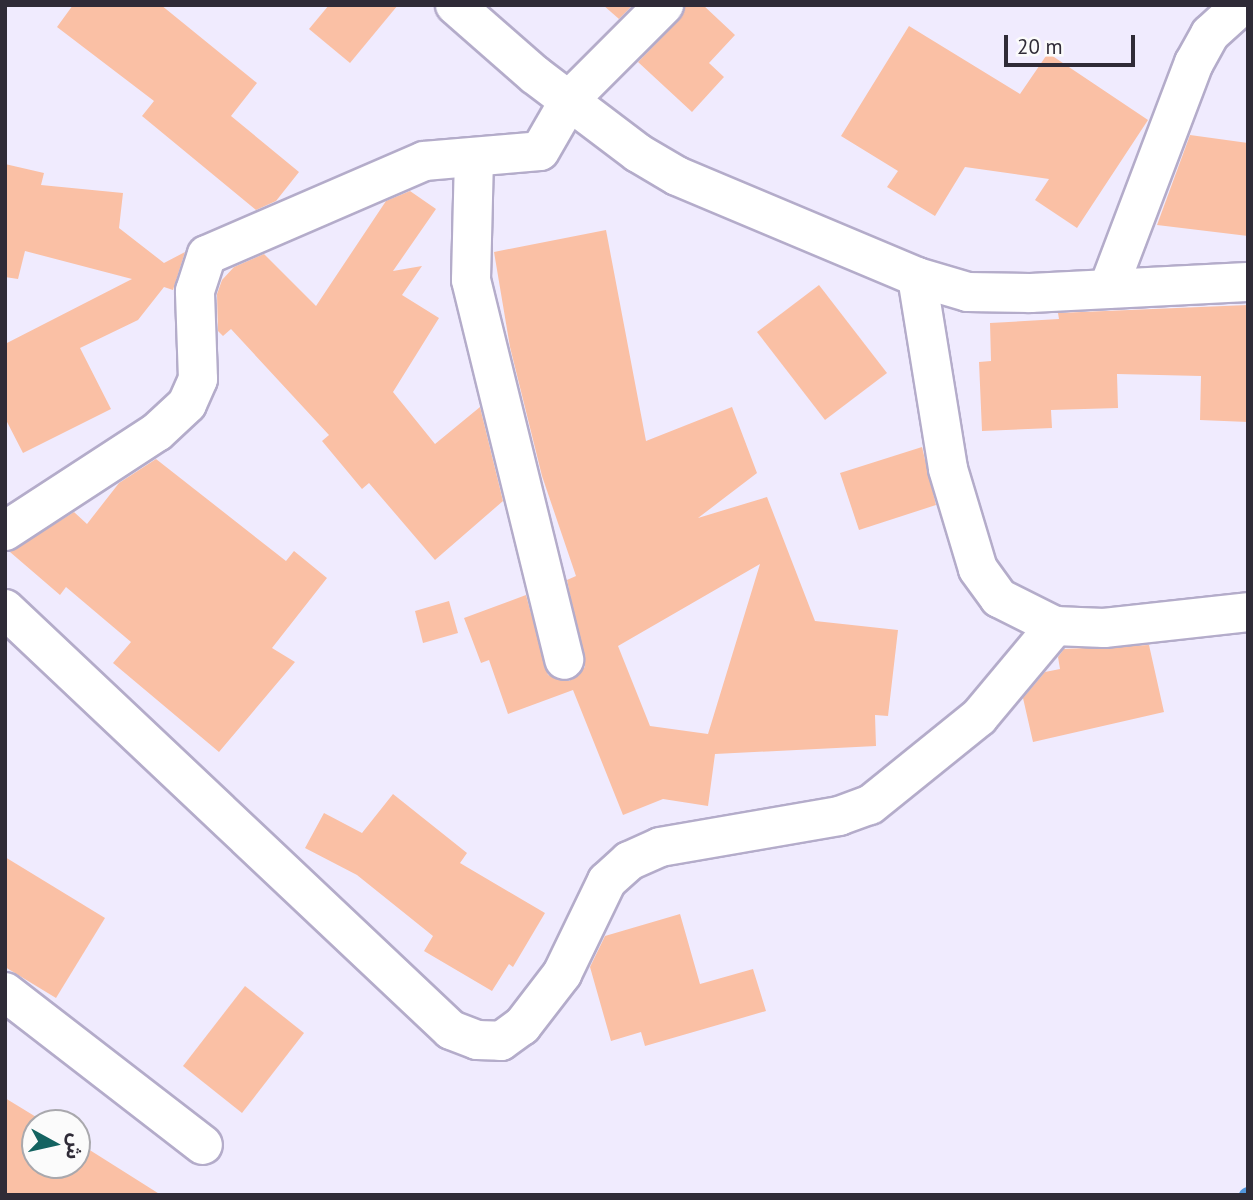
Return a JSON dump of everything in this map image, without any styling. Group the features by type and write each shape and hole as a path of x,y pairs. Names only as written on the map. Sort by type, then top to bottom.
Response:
{"street":[{"path":"455,5 638,153 677,176 917,277 968,292 1248,282"},
{"path":"5,531 157,432 187,404 198,379 195,291 207,255 424,161 540,152 570,99 664,5"},
{"path":"1108,289 1194,63 1210,34 1242,5"},
{"path":"474,157 471,280 564,660"},
{"path":"917,277 948,469 978,569 999,598 1055,626 1104,628 1248,612"},
{"path":"5,609 452,1030 477,1040 501,1041 522,1026 562,974 607,881 629,861 660,847 839,816 870,806 979,717 1055,626"},
{"path":"5,992 203,1144"}],"building":[{"path":"73,5 161,5 257,83 231,116 299,172 276,201 256,210 142,116 154,101 57,27"},
{"path":"329,5 398,5 350,63 309,29"},
{"path":"603,5 633,5 619,19"},
{"path":"685,5 703,5 735,35 709,63 724,77 692,112 638,62 679,20"},
{"path":"909,26 1020,94 1048,53 1148,120 1077,228 1035,200 1049,179 965,167 935,216 887,187 898,171 841,136"},
{"path":"1190,135 1248,143 1248,236 1157,225"},
{"path":"5,164 44,173 41,185 123,193 119,228 164,263 185,252 173,290 164,287 138,320 80,348 111,409 23,453 5,418 5,344 132,279 25,251 18,279 5,277"},
{"path":"410,191 436,209 393,271 422,266 402,295 439,318 393,392 435,444 480,407 503,501 435,560 369,483 362,489 322,441 329,435 231,329 223,336 218,331 217,294 222,280 234,267 264,254 316,306 386,201"},
{"path":"606,230 646,441 732,407 757,473 698,518 767,497 815,621 898,630 888,716 875,715 876,746 715,754 708,806 663,799 623,815 573,690 508,714 489,660 481,663 464,618 526,595 548,675 569,681 585,667 567,580 576,576 542,476 510,347 494,252","holes":["760,564 708,734 650,726 618,646"]},
{"path":"819,285 887,373 825,420 757,332"},
{"path":"1248,305 1248,422 1200,420 1201,376 1117,374 1118,408 1051,410 1052,428 982,431 979,362 991,361 990,323 1059,319 1058,313"},
{"path":"922,447 936,505 859,530 840,473"},
{"path":"156,459 286,561 294,551 327,578 272,648 295,662 219,752 113,663 131,642 66,587 60,595 10,552 74,512 87,524 119,483"},
{"path":"449,601 458,633 423,643 415,611"},
{"path":"1149,645 1164,712 1033,742 1023,698 1045,672 1060,669 1058,657 1064,649"},
{"path":"393,794 467,853 460,863 545,913 513,967 509,964 492,991 424,951 433,936 357,875 305,848 324,813 362,833"},
{"path":"5,857 105,918 56,998 5,967"},
{"path":"680,914 700,984 753,969 766,1011 645,1046 641,1032 611,1041 590,967 605,936"},
{"path":"245,986 304,1033 242,1113 183,1066"},
{"path":"5,1098 23,1109 21,1179 91,1179 91,1151 161,1195 5,1195"}]}
